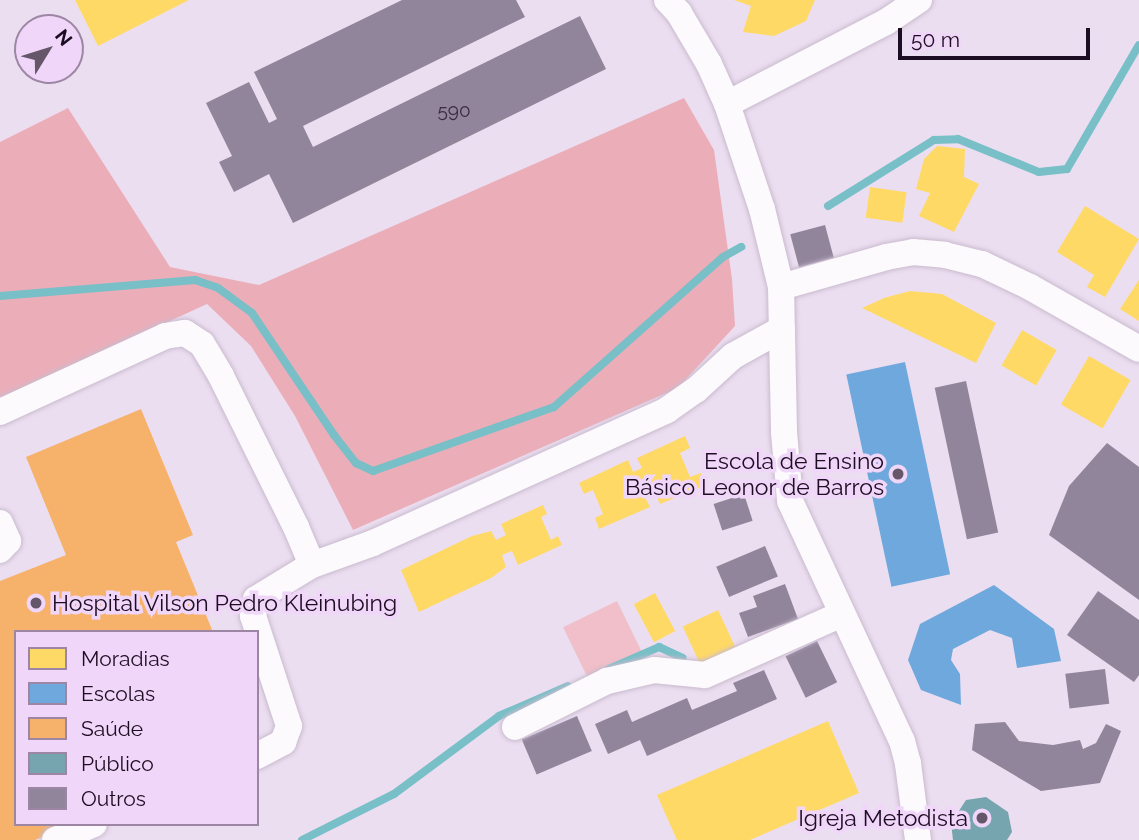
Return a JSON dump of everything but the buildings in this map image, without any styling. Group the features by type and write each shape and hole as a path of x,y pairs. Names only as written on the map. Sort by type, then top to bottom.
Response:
{"street":[{"path":"667,0 679,13 709,64 727,104 762,209 781,287 785,457 790,501 902,741 908,764 918,840"},
{"path":"727,104 886,22 919,0"},
{"path":"781,287 886,257 913,252 945,255 982,264 1030,287 1139,349"},
{"path":"258,630 253,616 256,600 267,590 312,565 373,543 667,410 696,390 733,356 782,329"},
{"path":"0,412 165,336 184,333 202,344 221,376 312,565"},
{"path":"0,523 8,541 0,550"},
{"path":"515,727 607,681 654,670 705,675 842,614"},
{"path":"259,634 289,726 282,742 259,755"},
{"path":"55,840 89,826"}],"shaded area":[{"path":"684,98 714,150 732,279 735,326 678,388 353,530 295,416 251,346 207,304 0,399 0,142 68,108 170,267 259,285"},
{"path":"617,601 642,652 588,679 563,627"}],"waterway":[{"path":"828,206 934,140 958,139 1039,172 1067,169 1139,45"},
{"path":"0,296 195,280 218,288 252,313 334,435 356,463 373,471 554,407 723,257 741,247"},
{"path":"609,669 659,647 683,658"},
{"path":"302,840 394,794 499,716 568,686"}],"place":[{"name":"Escola de Ensino Básico Leonor de Barros","path":"898,474"},
{"name":"Hospital Vilson Pedro Kleinubing","path":"36,603"},
{"name":"Igreja Metodista","path":"982,818"}]}
